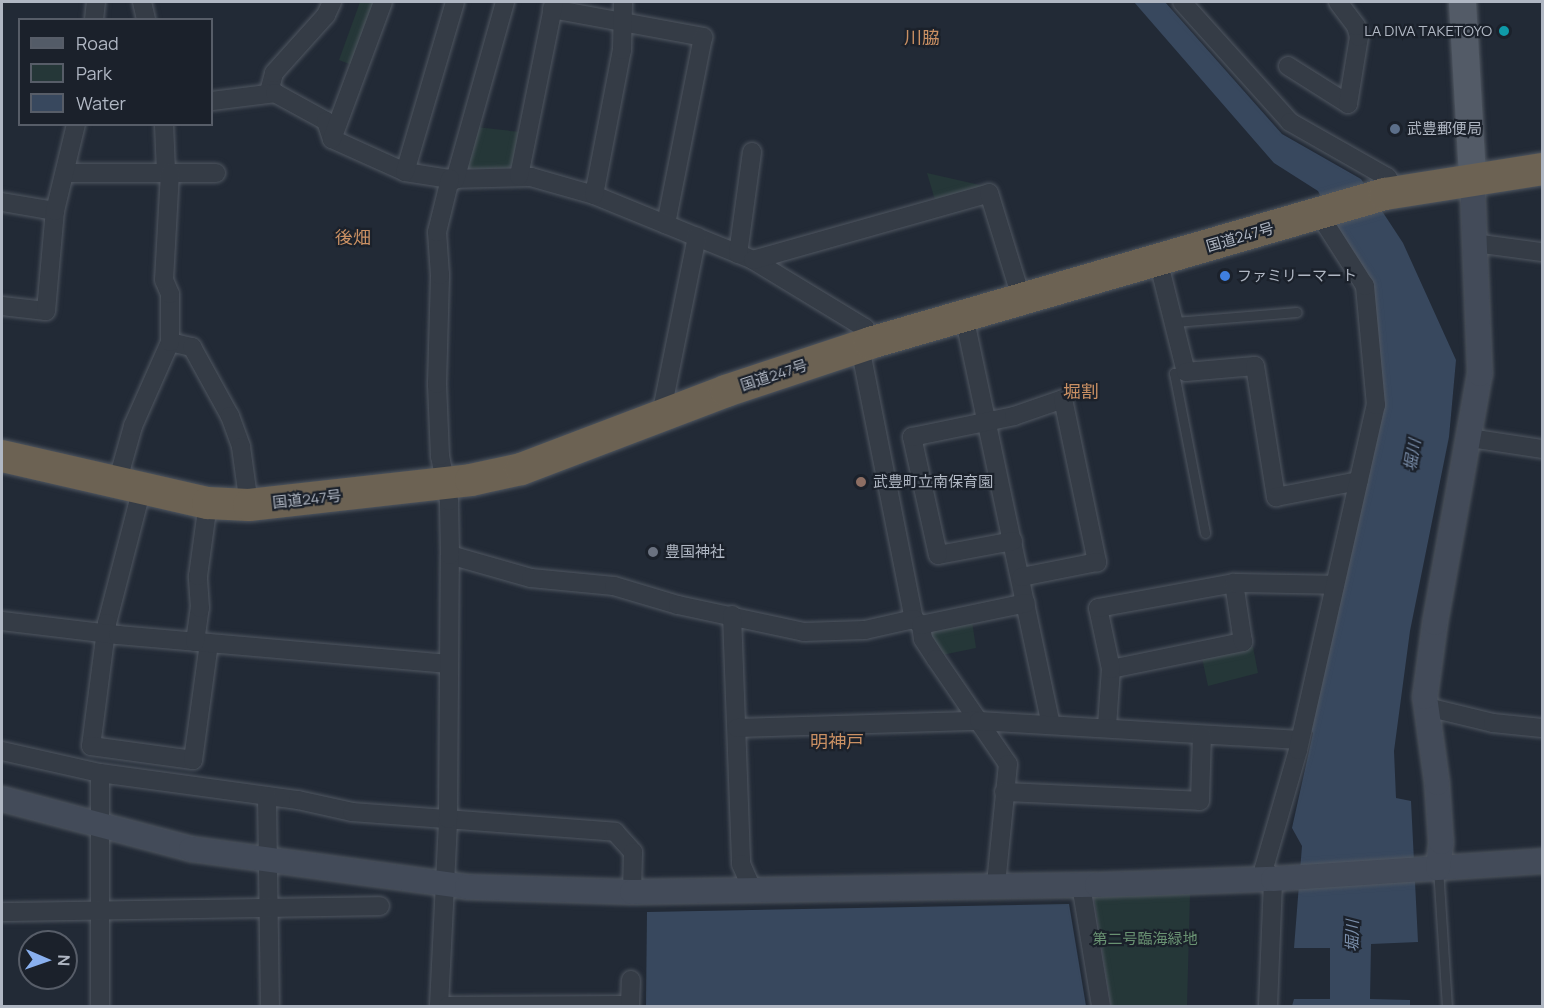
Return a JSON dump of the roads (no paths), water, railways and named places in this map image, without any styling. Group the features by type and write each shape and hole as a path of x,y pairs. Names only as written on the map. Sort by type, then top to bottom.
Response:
{"highway":[{"name":"国道247号","path":"2,456 208,503 249,505 445,483 521,469 661,415 865,345 1391,193 1472,178 1542,169"}],"main road":[{"path":"1462,2 1472,178"}],"street":[{"path":"94,18 96,2"},
{"path":"142,2 146,18"},
{"path":"269,92 274,73 326,15 332,2"},
{"path":"332,139 383,2"},
{"path":"405,172 455,2"},
{"path":"439,1006 442,886 448,819 450,555 437,384 441,275 437,232 505,2"},
{"path":"594,195 622,50 623,2"},
{"path":"1182,2 1290,122 1387,177 1391,193"},
{"path":"1288,66 1348,104 1359,37 1338,2"},
{"path":"519,176 553,5 703,37 666,224"},
{"path":"213,101 269,92 290,99 326,121 332,139 405,172 453,180 519,176 594,195 746,257 865,328 865,345 917,622 923,639 1008,764 996,884"},
{"path":"2,306 46,311 55,211 76,126"},
{"path":"164,126 168,172 164,279 170,294 170,342 133,426 130,486 106,633 91,746 193,760 202,643 198,576 208,503"},
{"path":"746,257 752,152"},
{"path":"65,174 216,173"},
{"path":"1438,868 1438,795 1428,707 1435,623 1480,374 1472,178"},
{"path":"746,257 989,193 1022,300"},
{"path":"2,202 55,211"},
{"path":"1268,1006 1273,879 1264,868 1278,828 1376,405 1370,316 1365,286 1323,213"},
{"path":"661,415 697,237"},
{"path":"1475,243 1542,252"},
{"path":"1158,260 1186,372 1255,366 1276,497 1358,482"},
{"path":"964,316 1021,577 1050,724"},
{"path":"170,342 192,347 230,416 241,447 249,505"},
{"path":"1013,541 938,555 912,437 988,421 1063,399 1097,562 1021,577"},
{"path":"1470,438 1542,449"},
{"path":"450,555 531,578 614,586 678,605 821,633 865,630 1026,603"},
{"path":"1107,726 1111,669 1098,608 1234,583 1335,585"},
{"path":"1111,669 1244,642 1234,583"},
{"path":"732,615 741,864 752,889"},
{"path":"2,621 202,643 449,664"},
{"path":"1428,707 1493,723 1542,728"},
{"path":"737,728 979,721 1107,726 1202,735 1299,740"},
{"path":"1004,792 1200,801 1202,735"},
{"path":"2,751 100,773 267,796 352,812 615,832 633,852 632,892"},
{"path":"100,773 98,826 100,1006"},
{"path":"267,796 270,1006"},
{"path":"2,799 191,849 442,886 632,892 996,884 1081,885 1273,879 1542,861"},
{"path":"1081,885 1101,1006"},
{"path":"2,912 380,906"},
{"path":"448,1006 630,1005 631,980"}],"lane":[{"path":"1175,322 1297,312"},
{"path":"1186,372 1174,373 1205,533"},
{"path":"1438,868 1447,1006"}],"water":[{"name":"堀川","path":"1134,2 1165,2 1282,134 1361,179 1403,243 1456,360 1449,437 1410,631 1394,751 1396,798 1411,801 1418,942 1371,944 1370,999 1410,1000 1410,1006 1292,1006 1294,999 1330,999 1330,948 1294,948 1302,846 1292,828 1313,733 1309,727 1382,415 1370,293 1318,191 1274,163"},
{"path":"1069,904 1086,1006 646,1006 647,912"}],"place":[{"name":"LA DIVA TAKETOYO","path":"1504,31"},
{"name":"武豊郵便局","path":"1395,129"},
{"name":"ファミリーマート","path":"1225,276"},
{"name":"武豊町立南保育園","path":"861,482"},
{"name":"豊国神社","path":"653,552"}],"district":[{"name":"川脇","path":"922,37"},
{"name":"後畑","path":"353,237"},
{"name":"堀割","path":"1081,391"},
{"name":"明神戸","path":"837,741"}],"park label":[{"name":"第二号臨海緑地","path":"1145,939"}]}
